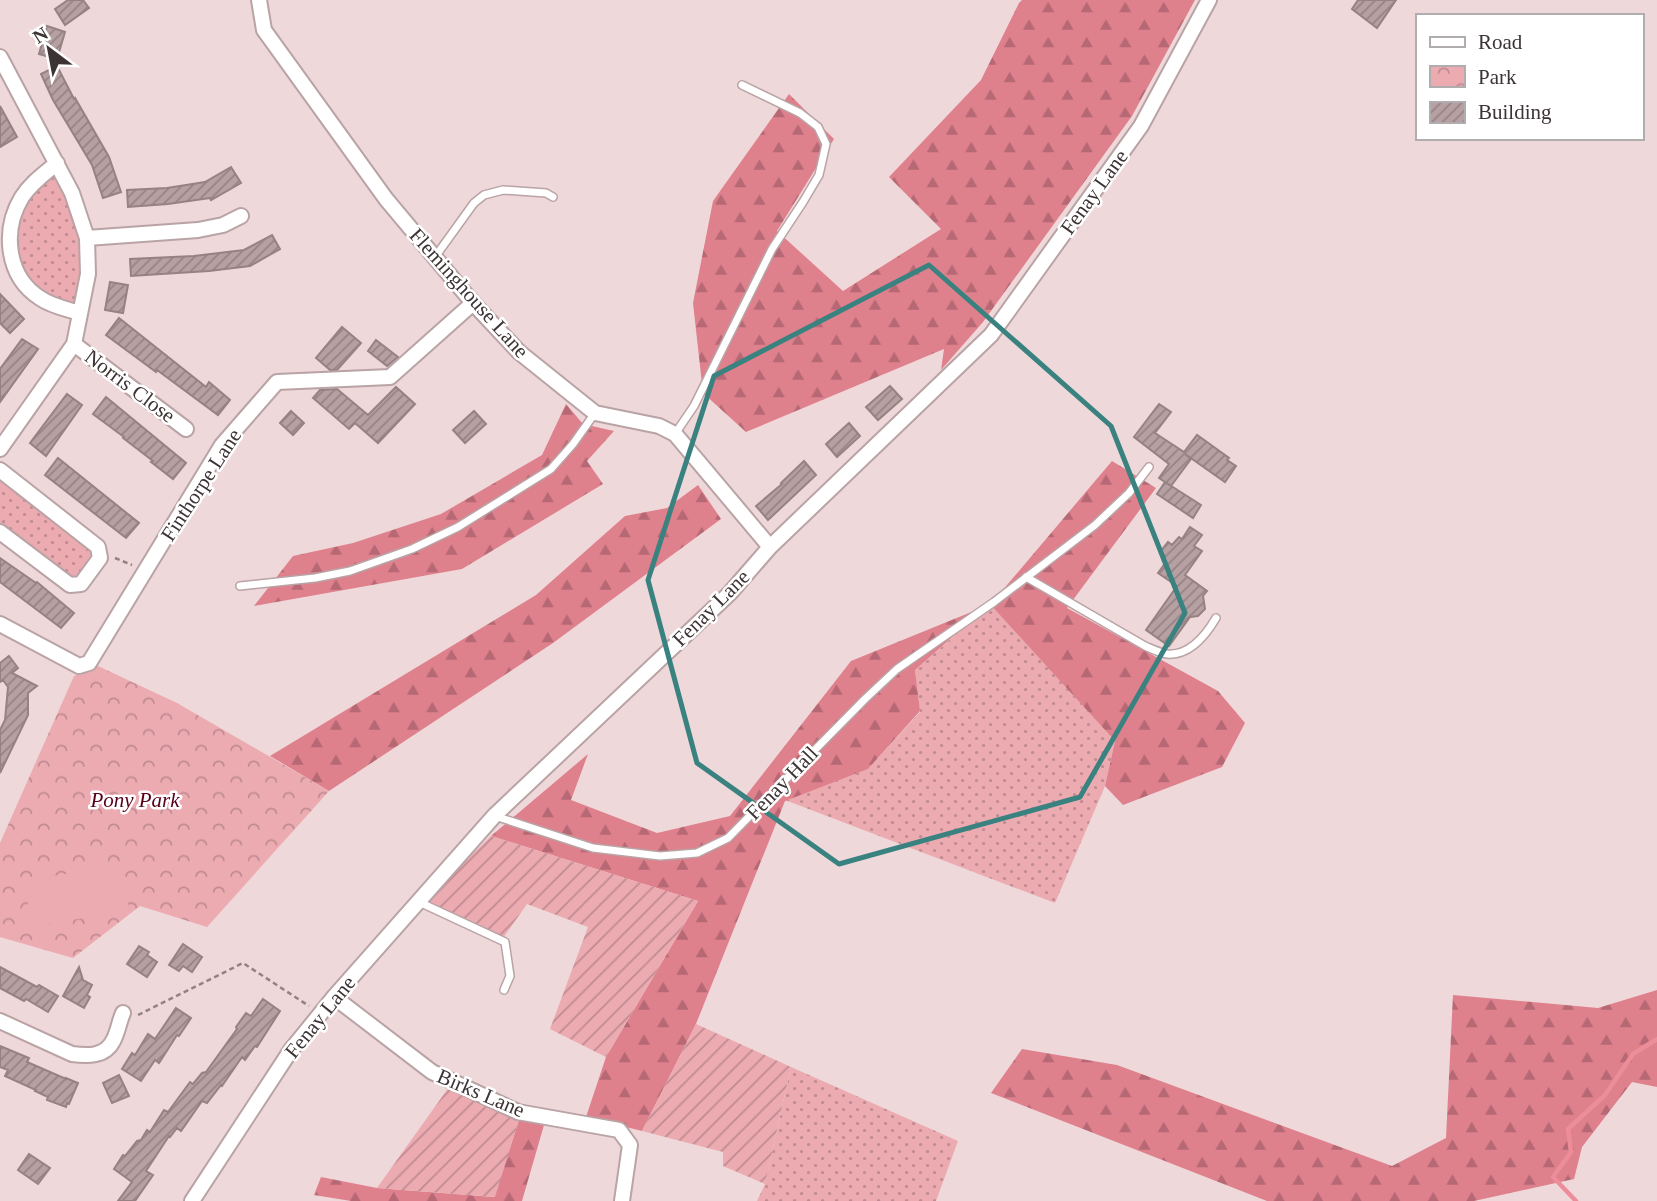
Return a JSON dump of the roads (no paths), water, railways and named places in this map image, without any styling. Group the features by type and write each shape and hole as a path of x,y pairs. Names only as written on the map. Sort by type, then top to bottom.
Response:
{"street":[{"name":"Fleminghouse Lane","path":"259,0 264,30 386,200 473,303 519,352 595,413 659,426 675,434"},
{"name":"Fenay Lane","path":"192,1201 291,1050 495,815 730,593 770,547 992,335 1141,126 1209,0"},
{"path":"0,57 72,193 87,238 88,274 74,344 0,449"},
{"path":"57,163 33,183 22,197 9,233 10,254 27,289 42,300 80,313"},
{"path":"87,238 198,230 223,225 242,216"},
{"name":"Finthorpe Lane","path":"0,624 79,666 89,663 222,445 277,382 390,376 473,303"},
{"name":"Norris Close","path":"74,344 186,429"},
{"path":"675,434 770,547"},
{"path":"0,470 98,547 100,558 81,584 70,585 0,532"},
{"name":"Birks Lane","path":"334,998 432,1072 518,1112 619,1130 630,1145 622,1201"},
{"path":"0,1021 72,1054 85,1055 99,1054 107,1048 113,1041 123,1013"}],"lane":[{"path":"675,434 694,406 772,249 819,175 826,145 818,127 800,113 742,85"},
{"path":"435,258 474,203 484,195 503,190 546,193 553,197"},
{"path":"240,586 315,578 350,571 412,549 446,532 551,469 595,413"},
{"name":"Fenay Hall","path":"495,815 593,848 660,856 697,853 729,838 897,669 994,602 1095,525 1129,493 1149,467"},
{"path":"1026,577 1145,646 1166,654 1179,653 1200,641 1216,618"},
{"path":"418,901 506,942 510,976 504,990"}],"waterway":[{"path":"1576,1201 1553,1177 1571,1152 1568,1129 1605,1095 1633,1054 1657,1039"}],"park label":[{"name":"Pony Park","path":"135,800"}]}
